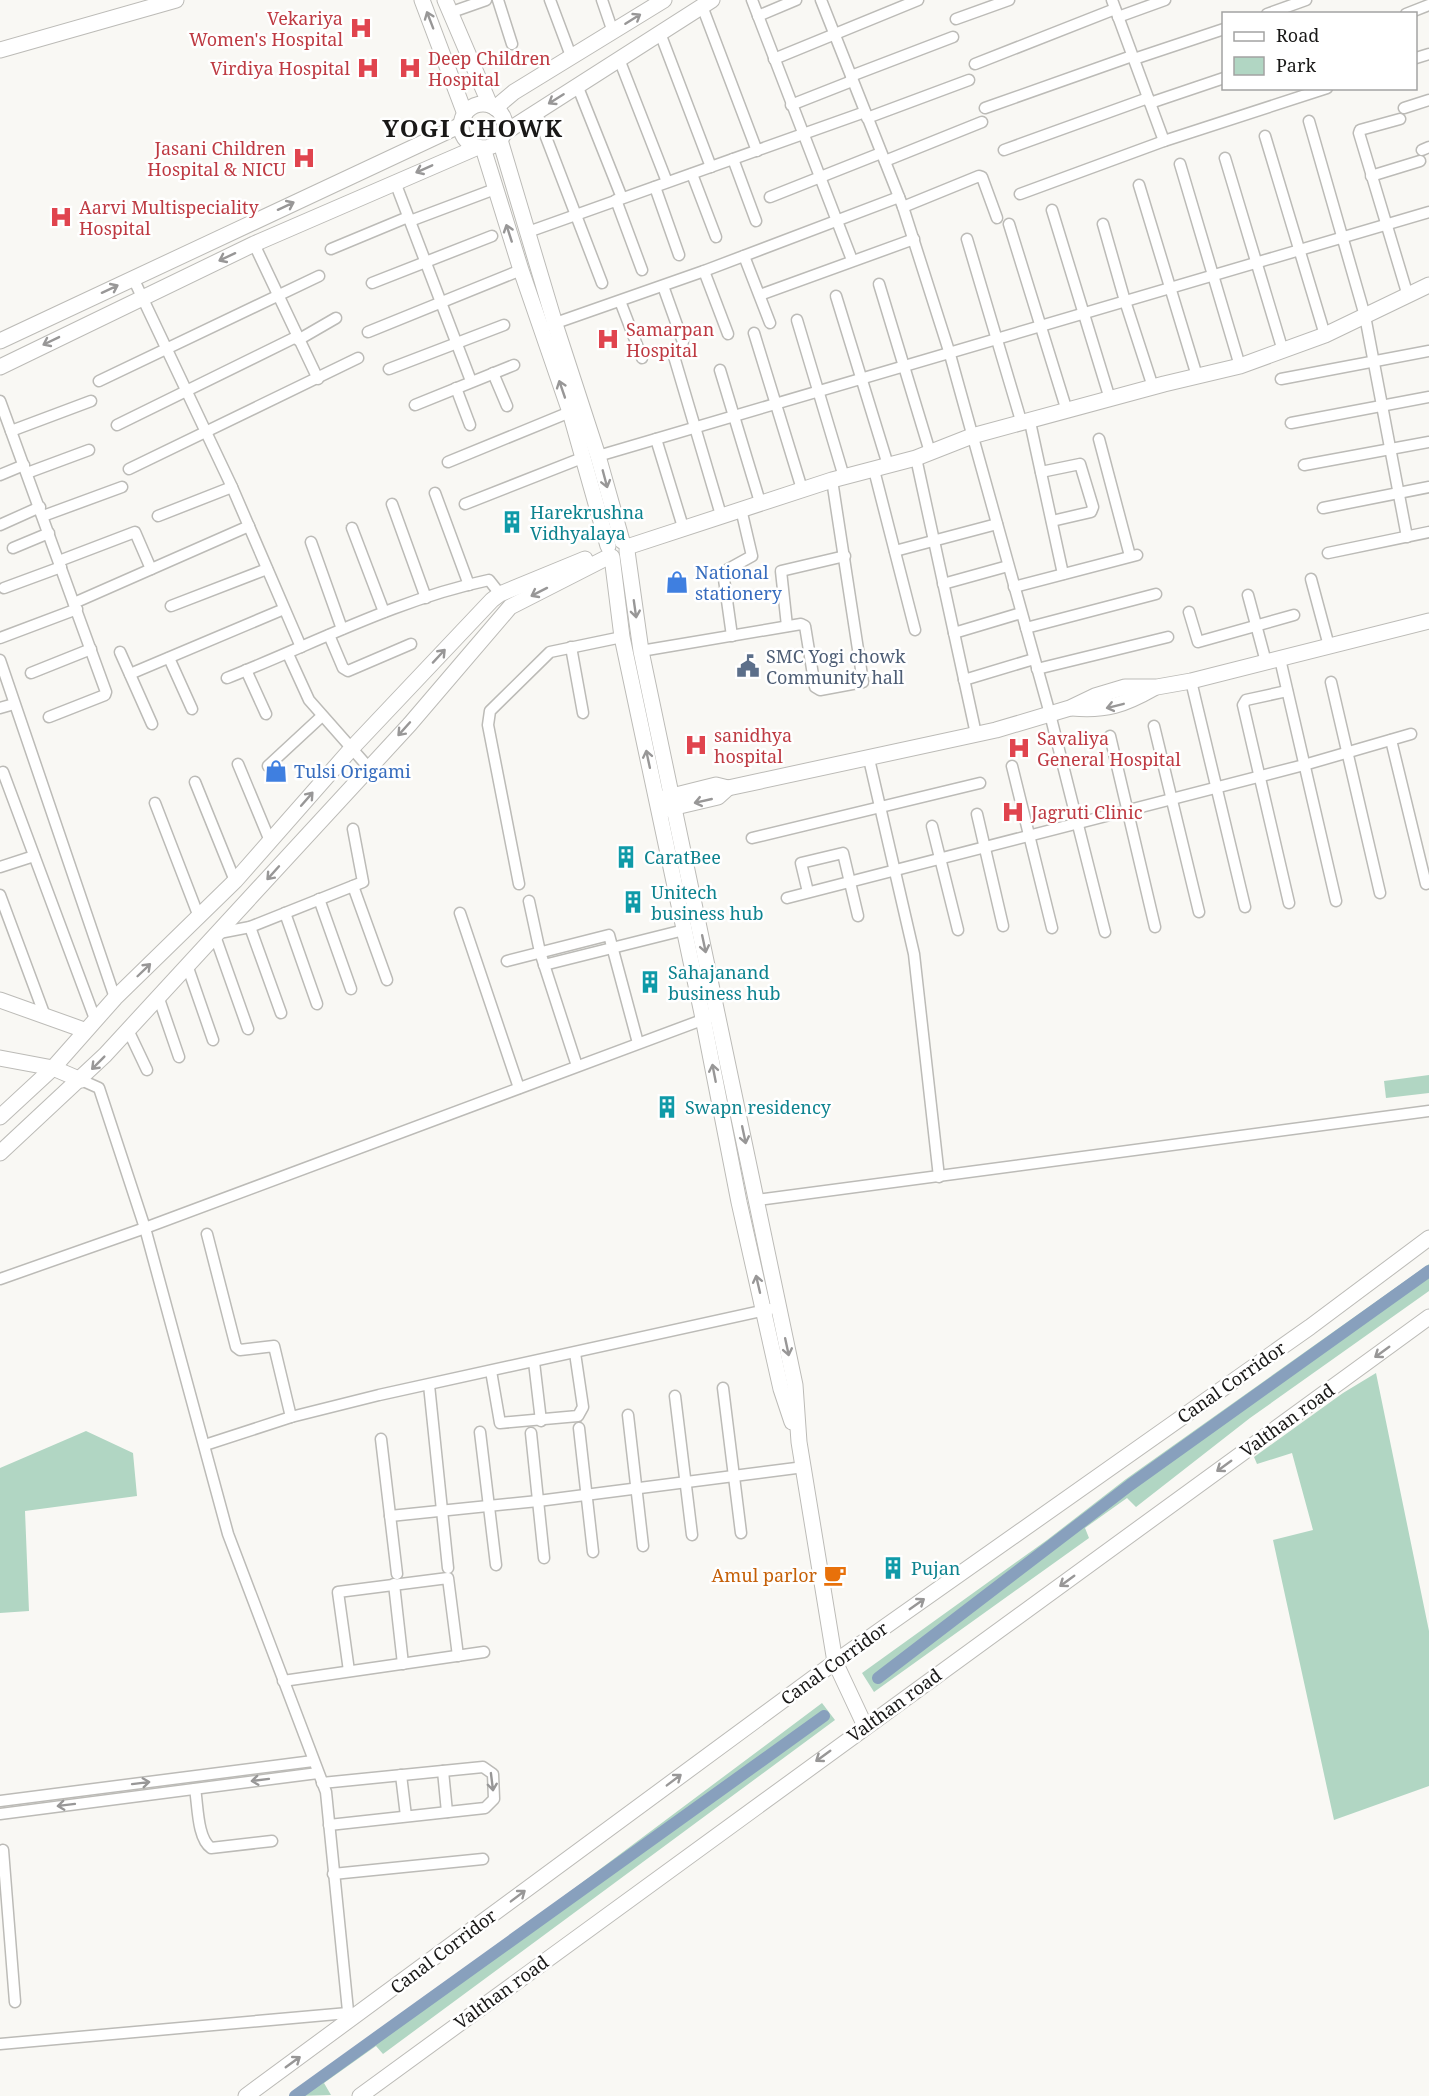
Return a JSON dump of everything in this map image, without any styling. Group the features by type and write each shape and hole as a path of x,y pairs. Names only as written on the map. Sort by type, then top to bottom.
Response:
{"street":[{"path":"0,50 176,0"},
{"path":"422,0 463,120 466,139 481,147 521,270 548,326 598,456 616,549 641,651 684,930 711,1017 739,1202 771,1308"},
{"path":"486,0 447,7 493,107 504,119 502,137 528,232 548,326 570,412 582,458 616,549 622,637 666,803 711,1017 757,1200 781,1389 799,1442 804,1467 835,1662 865,1726"},
{"path":"498,0 513,44"},
{"path":"550,0 571,56"},
{"path":"602,0 613,32"},
{"path":"752,0 818,177 852,260"},
{"path":"758,16 796,0"},
{"path":"821,0 901,202 950,351 1050,714 1105,932"},
{"path":"774,59 918,0"},
{"path":"956,19 1009,0"},
{"path":"975,64 1115,9 1165,0"},
{"path":"1282,7 1306,0"},
{"path":"1411,12 1429,5 1427,0"},
{"path":"0,341 463,120 474,106 493,107 658,2"},
{"path":"0,366 254,244 502,137 536,111 707,3 757,151"},
{"path":"1115,9 1164,141"},
{"path":"985,108 1222,29"},
{"path":"660,33 711,167"},
{"path":"791,105 953,37"},
{"path":"619,59 667,182"},
{"path":"1004,150 1149,100 1222,79"},
{"path":"528,232 802,135 866,116 969,80"},
{"path":"578,85 642,270"},
{"path":"1020,194 1164,141 1312,91"},
{"path":"1404,108 1429,100"},
{"path":"536,111 602,283"},
{"path":"1400,119 1359,131 1385,225 1408,296"},
{"path":"1309,121 1365,316 1407,537"},
{"path":"770,197 818,177 982,122"},
{"path":"1265,136 1325,335"},
{"path":"1225,158 1283,351"},
{"path":"734,159 756,221"},
{"path":"1371,176 1420,161"},
{"path":"1180,164 1240,366"},
{"path":"692,174 716,237"},
{"path":"548,326 704,271 836,220 980,176 997,218"},
{"path":"395,182 471,381"},
{"path":"1139,185 1197,376"},
{"path":"655,187 679,255"},
{"path":"331,249 495,189"},
{"path":"1052,210 1110,399"},
{"path":"598,456 904,364 1429,212"},
{"path":"1010,224 1067,411"},
{"path":"1103,224 1153,387"},
{"path":"372,283 492,236"},
{"path":"760,295 914,239"},
{"path":"967,239 996,338 1041,472 1063,574"},
{"path":"254,244 297,339 318,379"},
{"path":"744,256 770,323"},
{"path":"368,332 521,270"},
{"path":"704,271 728,334"},
{"path":"99,381 319,276"},
{"path":"133,278 232,486 301,647"},
{"path":"879,284 904,364 923,455 934,539 976,734"},
{"path":"0,1117 53,1068 115,998 236,881 352,748 500,594 616,549 802,489 923,455 972,436 1240,366 1325,335 1429,285"},
{"path":"663,286 683,342"},
{"path":"836,296 862,377 895,551 915,630"},
{"path":"620,301 642,358"},
{"path":"117,425 187,393 336,318"},
{"path":"641,651 787,626 805,626 817,689 864,681 845,556 838,478 818,390 797,320"},
{"path":"389,369 504,325"},
{"path":"754,333 802,489"},
{"path":"1281,379 1429,351"},
{"path":"673,353 721,515"},
{"path":"129,469 318,379 357,358"},
{"path":"415,405 514,365"},
{"path":"720,370 760,502"},
{"path":"493,373 507,406"},
{"path":"456,388 470,425"},
{"path":"1291,423 1429,397"},
{"path":"0,401 6,427 26,469 105,694 50,717"},
{"path":"6,427 91,401"},
{"path":"448,462 570,412"},
{"path":"656,439 683,527"},
{"path":"1014,587 1134,555 1099,439"},
{"path":"1304,465 1429,442"},
{"path":"0,475 89,450"},
{"path":"465,504 582,458"},
{"path":"1041,472 1080,464 1093,507 1091,512 1052,521"},
{"path":"158,516 232,486"},
{"path":"0,525 122,487"},
{"path":"1323,508 1429,487"},
{"path":"435,493 469,585"},
{"path":"392,504 426,598"},
{"path":"732,636 723,572 752,556 741,509"},
{"path":"895,551 997,524"},
{"path":"0,638 76,606 151,569 249,526"},
{"path":"352,528 384,612"},
{"path":"4,588 135,532 151,569"},
{"path":"1328,553 1429,532"},
{"path":"13,548 49,533"},
{"path":"311,542 342,629"},
{"path":"0,1153 81,1080 128,1030 369,768 510,607 616,549"},
{"path":"787,626 781,571 845,556"},
{"path":"943,584 1008,566"},
{"path":"171,606 267,569"},
{"path":"1311,579 1329,646"},
{"path":"226,678 384,612 426,598 491,580 500,594"},
{"path":"1026,628 1156,594"},
{"path":"1248,595 1256,626 1287,691 1336,901"},
{"path":"130,674 284,609"},
{"path":"1189,612 1198,642 1294,615"},
{"path":"954,633 1021,613"},
{"path":"666,803 716,785 728,788 869,759 976,734 1070,708 1098,710 1126,703 1157,687 1191,681 1429,621"},
{"path":"329,635 343,668 348,671 411,644"},
{"path":"519,884 488,716 546,655 571,647 622,637"},
{"path":"964,680 1168,637"},
{"path":"571,647 583,713"},
{"path":"31,673 91,649"},
{"path":"120,652 152,724"},
{"path":"288,654 306,695 369,768"},
{"path":"169,658 192,709"},
{"path":"0,660 115,998"},
{"path":"246,670 266,714"},
{"path":"1191,681 1245,907"},
{"path":"1331,682 1380,893"},
{"path":"1287,691 1246,700 1243,705 1289,903"},
{"path":"0,708 14,704"},
{"path":"268,766 322,716"},
{"path":"1154,726 1199,912"},
{"path":"788,898 1260,777 1411,734"},
{"path":"1110,736 1155,927"},
{"path":"1391,740 1426,884"},
{"path":"869,759 897,871 914,954 939,1177"},
{"path":"238,764 270,841"},
{"path":"1012,766 1052,927"},
{"path":"3,772 34,856 90,1025"},
{"path":"195,782 236,881"},
{"path":"752,838 881,809 980,783"},
{"path":"155,803 199,917"},
{"path":"977,814 1003,926"},
{"path":"932,826 958,930"},
{"path":"217,934 250,927 365,880 353,829"},
{"path":"808,892 801,863 841,852 844,854 858,916"},
{"path":"0,867 34,856"},
{"path":"352,886 387,980"},
{"path":"0,895 45,1016"},
{"path":"319,899 351,988"},
{"path":"529,901 540,952 577,1066"},
{"path":"285,913 317,1004"},
{"path":"460,913 519,1088"},
{"path":"250,927 281,1013"},
{"path":"544,965 684,930"},
{"path":"217,934 248,1029"},
{"path":"507,961 607,935 614,947 638,1043"},
{"path":"187,965 213,1040"},
{"path":"158,996 179,1057"},
{"path":"0,1000 45,1016 90,1025"},
{"path":"0,1279 145,1228 711,1017"},
{"path":"128,1030 147,1070"},
{"path":"0,1058 53,1068 99,1088 145,1228 228,1534 326,1792 348,2017 0,2044"},
{"path":"757,1200 1429,1111"},
{"path":"207,1234 236,1347 240,1350 274,1346 291,1417"},
{"name":"Canal Corridor","path":"246,2096 348,2017 835,1662 1310,1327 1429,1238"},
{"path":"205,1445 291,1417 771,1308"},
{"name":"Valthan road","path":"360,2096 1429,1317"},
{"path":"491,1371 500,1423 578,1416 582,1412 574,1353"},
{"path":"534,1362 542,1420"},
{"path":"429,1385 447,1568"},
{"path":"723,1388 741,1533"},
{"path":"675,1396 692,1535"},
{"path":"628,1415 643,1546"},
{"path":"579,1428 593,1552"},
{"path":"480,1432 496,1565"},
{"path":"531,1433 544,1558"},
{"path":"381,1439 403,1664"},
{"path":"390,1516 538,1501 804,1467"},
{"path":"349,1671 338,1592 396,1579 447,1578 458,1656"},
{"path":"283,1681 484,1652"},
{"path":"0,1801 313,1761"},
{"path":"0,1814 195,1789 320,1778 340,1781 483,1767 493,1774 494,1799 491,1805 485,1808 329,1825"},
{"path":"442,1771 447,1812"},
{"path":"401,1775 406,1816"},
{"path":"195,1789 205,1844 211,1848 272,1841"},
{"path":"3,1850 5,1949 15,2002"},
{"path":"333,1874 483,1859"}],"green space":[{"path":"1429,1075 1429,1093 1386,1098 1384,1081"},
{"path":"1429,1264 1429,1291 1250,1418 1136,1507 1127,1498 1085,1528 1089,1538 874,1692 862,1673 1047,1540 1126,1479"},
{"path":"1376,1373 1429,1631 1429,1786 1334,1820 1273,1540 1313,1530 1292,1453 1257,1464 1254,1457 1343,1393"},
{"path":"86,1431 133,1453 137,1496 25,1511 29,1611 0,1613 0,1468"},
{"path":"822,1703 835,1720 383,2054 376,2046 324,2083 331,2095 297,2096"}],"waterway":[{"path":"878,1678 1130,1485 1429,1271"},
{"path":"295,2096 824,1716"}],"place":[{"name":"Vekariya Women's Hospital","path":"361,28"},
{"name":"Virdiya Hospital","path":"368,68"},
{"name":"Deep Children Hospital","path":"410,68"},
{"name":"Jasani Children Hospital & NICU","path":"304,158"},
{"name":"Aarvi Multispeciality Hospital","path":"61,217"},
{"name":"Samarpan Hospital","path":"608,339"},
{"name":"Harekrushna Vidhyalaya","path":"512,522"},
{"name":"National stationery","path":"677,582"},
{"name":"SMC Yogi chowk Community hall","path":"748,666"},
{"name":"sanidhya hospital","path":"696,745"},
{"name":"Savaliya General Hospital","path":"1019,748"},
{"name":"Tulsi Origami","path":"276,771"},
{"name":"Jagruti Clinic","path":"1013,812"},
{"name":"CaratBee","path":"626,857"},
{"name":"Unitech business hub","path":"633,902"},
{"name":"Sahajanand business hub","path":"650,982"},
{"name":"Swapn residency","path":"667,1107"},
{"name":"Pujan","path":"893,1568"},
{"name":"Amul parlor","path":"835,1575"}],"district":[{"name":"YOGI CHOWK","path":"473,127"}]}
